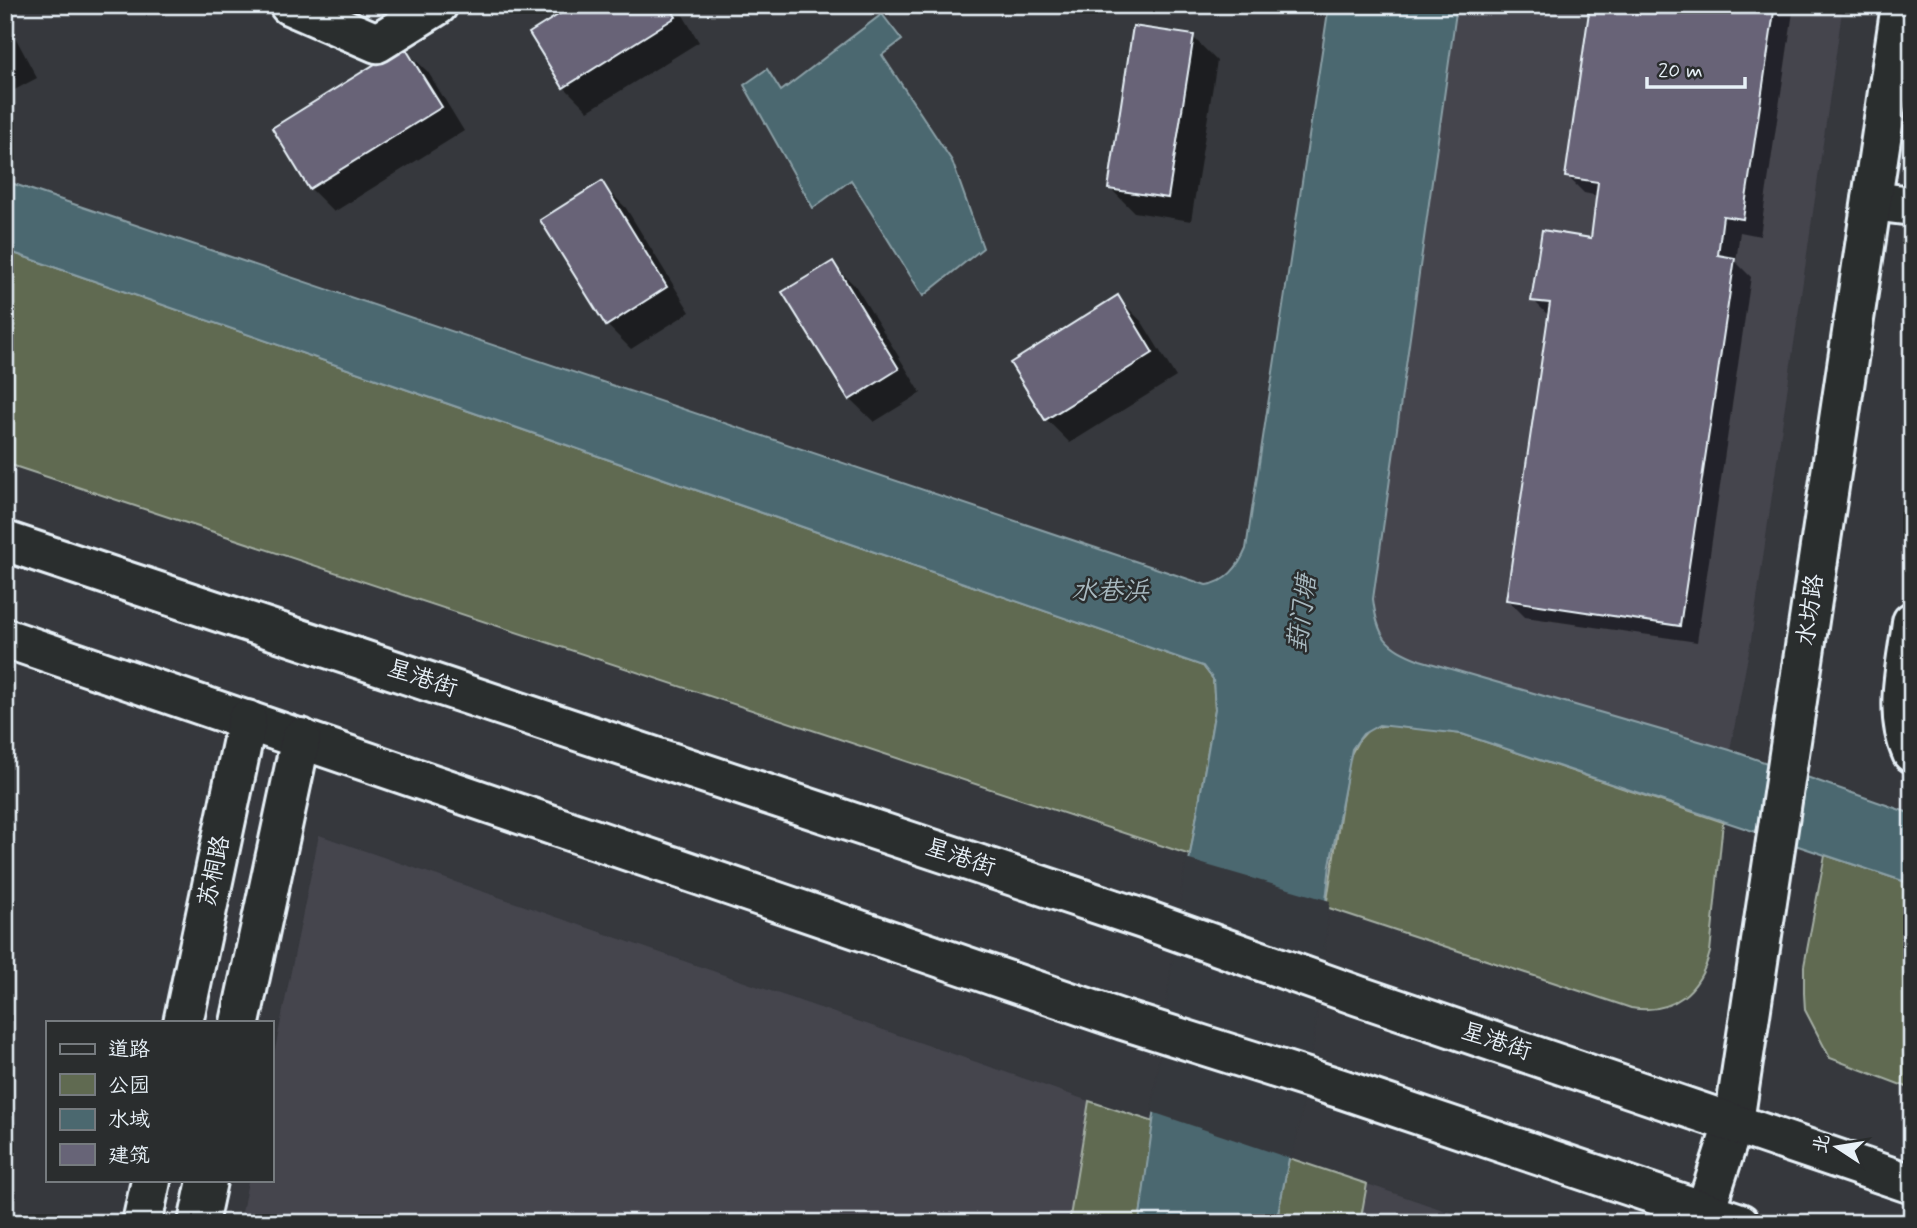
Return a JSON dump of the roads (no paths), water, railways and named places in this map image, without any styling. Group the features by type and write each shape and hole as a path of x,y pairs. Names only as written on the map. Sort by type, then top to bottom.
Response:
{"main road":[{"path":"289,5 377,43 438,5"},
{"name":"水坊路","path":"1705,1211 1734,1122 1872,201 1896,148 1901,5"},
{"path":"1872,201 1912,206"},
{"name":"星港街","path":"5,541 1143,919 1359,996 1912,1184"},
{"path":"1912,622 1902,723 1912,753"},
{"path":"5,638 1123,1020 1342,1089 1740,1223"},
{"name":"苏桐路","path":"183,1021 247,720"},
{"path":"240,1021 301,738"},
{"path":"227,814 283,825"},
{"path":"142,1223 151,1182"},
{"path":"198,1223 207,1182"}],"water":[{"path":"1329,5 1457,5 1373,599 1378,623 1385,639 1399,650 1420,660 1730,750 1912,814 1912,884 1462,734 1379,725 1363,734 1352,749 1330,865 1307,1070 1276,1223 1139,1223 1190,855 1215,709 1213,679 1203,666 5,250 5,181 1206,585 1213,584 1231,573 1246,549"},
{"path":"882,14 902,40 882,55 952,161 983,248 923,296 851,180 813,208 744,85 767,69 781,91"}],"water label":[{"name":"水巷浜","path":"1110,592"},
{"name":"葑门塘","path":"1303,614"}]}
